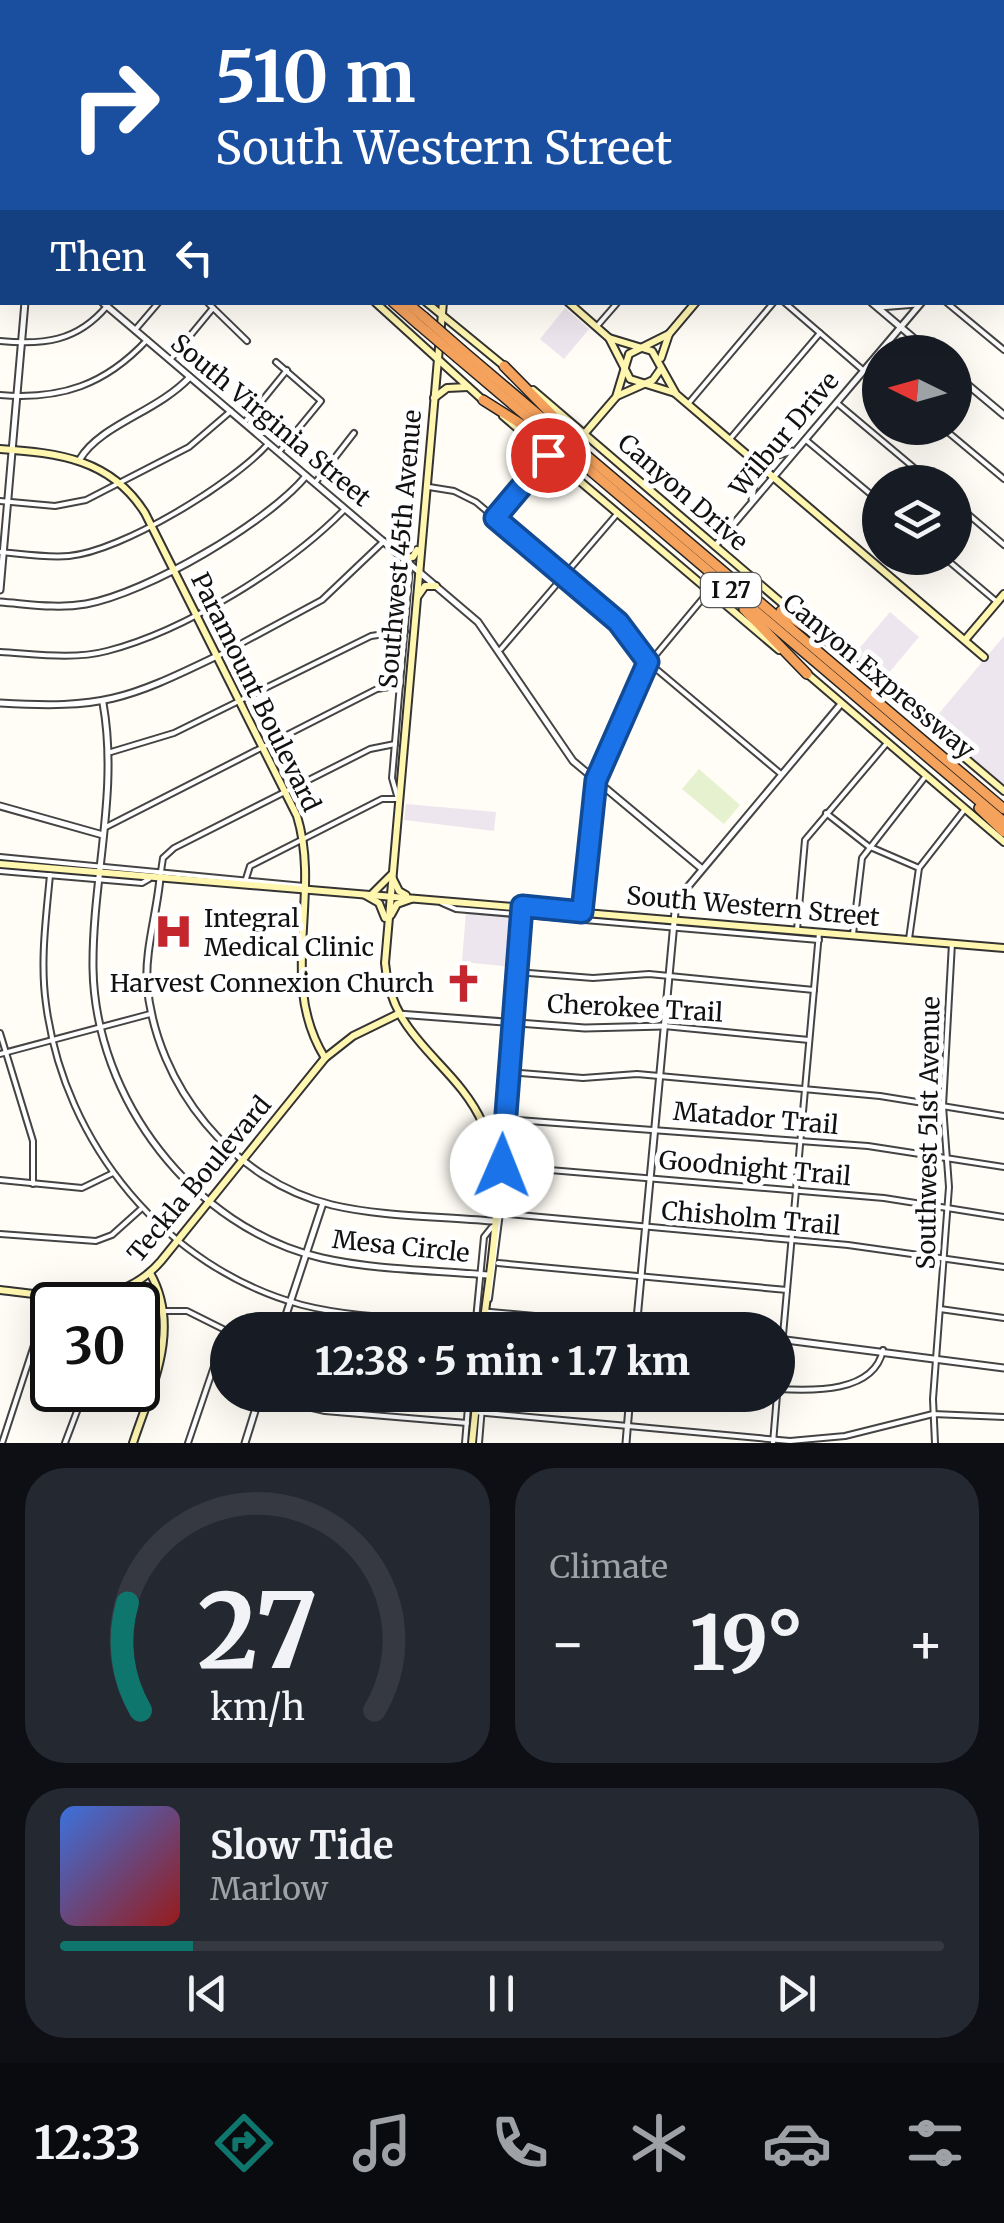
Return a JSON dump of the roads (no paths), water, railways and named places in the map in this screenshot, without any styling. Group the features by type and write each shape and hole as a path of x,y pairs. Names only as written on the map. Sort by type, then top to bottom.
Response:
{"highway":[{"name":"Canyon Expressway","path":"397,305 612,476 1004,806"},
{"name":"Canyon Expressway","path":"408,305 421,321"},
{"name":"Canyon Expressway","path":"461,355 566,452 1004,822"},
{"path":"504,366 612,476"},
{"path":"483,400 566,452"},
{"path":"697,562 807,674"},
{"path":"745,588 824,639"},
{"path":"954,780 1004,832"}],"main road":[{"path":"378,305 483,400 1004,842"},
{"path":"416,339 426,336 426,305"},
{"name":"Canyon Drive","path":"430,305 1004,790"},
{"name":"Southwest 45th Avenue","path":"442,305 418,571 412,586 415,601 386,974 398,1014 422,1048 467,1097 497,1157 494,1244 484,1274 482,1312"},
{"path":"571,305 609,338 630,378 676,394"},
{"path":"585,434 616,397 654,379 670,334 694,305"},
{"path":"446,367 446,335 461,330"},
{"path":"616,397 629,354 670,334"},
{"path":"609,338 652,351 676,394 984,656"},
{"path":"433,398 448,388 468,387"},
{"name":"Paramount Boulevard","path":"0,449 80,459 118,482 150,523 286,791 303,839 301,985 310,1024 325,1058"},
{"path":"407,561 420,544"},
{"path":"415,601 422,588 436,586"},
{"path":"966,640 1004,594"},
{"name":"South Western Street","path":"0,864 245,881 673,924 1004,948"},
{"path":"365,895 380,890 392,875 399,891 413,898"},
{"path":"365,895 379,903 387,923"},
{"path":"387,923 397,904 413,898"},
{"name":"Teckla Boulevard","path":"139,1282 177,1241 325,1058 352,1036 398,1014"},
{"path":"150,1273 155,1282"},
{"name":"Teckla Boulevard","path":"0,1290 30,1293"},
{"path":"132,1443 162,1354 164,1311 160,1298"},
{"path":"472,1443 478,1412"}],"street":[{"path":"0,590 4,501 25,305"},
{"path":"0,341 41,344 71,336 104,305"},
{"name":"South Virginia Street","path":"106,305 478,622 501,649 552,736 596,780 701,868"},
{"path":"135,330 156,305"},
{"path":"210,305 246,341"},
{"path":"597,327 615,305"},
{"path":"688,404 771,305"},
{"path":"787,305 862,365"},
{"path":"875,305 909,335"},
{"path":"880,305 903,309 915,305"},
{"name":"Wilbur Drive","path":"895,335 919,305"},
{"path":"950,305 1004,350"},
{"path":"170,360 213,308"},
{"path":"730,439 820,333"},
{"path":"0,394 61,394 97,382 147,340"},
{"path":"276,362 321,401 278,452"},
{"path":"244,423 287,370"},
{"name":"Wilbur Drive","path":"716,546 862,373"},
{"path":"80,459 93,441 160,405 190,377"},
{"path":"972,388 1004,415"},
{"path":"837,402 911,465"},
{"path":"4,501 70,505 189,447 231,412"},
{"path":"314,483 354,433"},
{"path":"806,440 862,487"},
{"path":"2,552 70,556 99,549 225,484 268,444"},
{"path":"963,445 1004,479"},
{"path":"748,508 755,484 747,454 776,458 800,447"},
{"path":"495,518 548,455"},
{"path":"0,602 85,604 125,592 245,529 272,510 306,476"},
{"path":"425,487 465,496 495,518 618,622 648,662 781,774"},
{"path":"0,652 58,656 106,651 195,612 294,556 345,509"},
{"path":"501,649 617,514"},
{"path":"972,517 1004,544"},
{"path":"0,703 64,707 103,704 139,694 322,600 384,541"},
{"name":"Southwest 45th Avenue","path":"398,800 392,781 412,586 407,561"},
{"path":"966,575 997,602"},
{"path":"582,912 596,780 648,662 708,592"},
{"path":"110,752 174,733 371,636 405,631"},
{"path":"0,806 104,831 377,689 400,685"},
{"name":"Mesa Circle","path":"103,704 110,752 93,966 102,1027 140,1121 172,1167 208,1202 242,1226 306,1253 484,1274"},
{"path":"638,1312 678,896 842,704"},
{"path":"802,933 804,845 887,742"},
{"path":"395,744 370,749 174,848 163,858 147,969 153,1013 188,1098 212,1132 241,1160 280,1185 323,1202 494,1218"},
{"path":"852,934 858,871 868,846 926,776"},
{"path":"245,881 250,866 382,799 398,800"},
{"path":"909,939 919,868 966,809"},
{"path":"826,813 868,846 919,868"},
{"path":"0,864 50,876 100,872"},
{"path":"50,876 43,972 53,1040 71,1094 113,1173 141,1209 177,1241 240,1281 290,1301 361,1312"},
{"name":"Southwest 45th Avenue","path":"486,1312 493,1293 496,1263 494,1218 502,1166 497,1157 522,911"},
{"name":"South Western Street","path":"522,911 654,922"},
{"path":"784,1312 819,936"},
{"name":"Southwest 51st Avenue","path":"936,1443 933,1414 948,1208 942,1106 952,943"},
{"path":"516,972 593,978 668,976 814,990"},
{"path":"2,1054 153,1013"},
{"name":"Cherokee Trail","path":"398,1014 593,1028 664,1026 810,1040"},
{"path":"0,1033 2,1054 33,1141 33,1184"},
{"path":"507,1072 583,1078 660,1076 1004,1116"},
{"name":"Matador Trail","path":"503,1118 582,1126 655,1126 1004,1166"},
{"path":"488,1138 502,1130"},
{"name":"Goodnight Trail","path":"502,1166 796,1189 1004,1217"},
{"path":"0,1180 82,1188 113,1173"},
{"path":"287,1312 323,1202"},
{"path":"0,1234 96,1241 112,1235 141,1209"},
{"name":"Southwest 45th Avenue","path":"482,1312 484,1237 494,1218"},
{"name":"Chisholm Trail","path":"494,1218 646,1226 791,1240 1004,1268"},
{"name":"Mesa Circle","path":"496,1263 787,1290"},
{"path":"940,1308 1004,1318"},
{"path":"164,1311 187,1311 210,1322"},
{"path":"795,1341 1004,1368"},
{"path":"795,1391 862,1379 877,1368 883,1350"},
{"path":"2,1443 30,1357"},
{"path":"188,1443 210,1380"},
{"path":"65,1443 77,1412"},
{"path":"245,1443 255,1412"},
{"path":"336,1412 467,1424"},
{"path":"471,1412 467,1424 472,1443"},
{"path":"478,1412 773,1441 827,1439 933,1414 1004,1417"},
{"path":"626,1443 629,1412"},
{"path":"773,1441 776,1412"}],"place":[{"name":"Integral Medical Clinic","path":"174,932"},
{"name":"Harvest Connexion Church","path":"464,983"}]}
